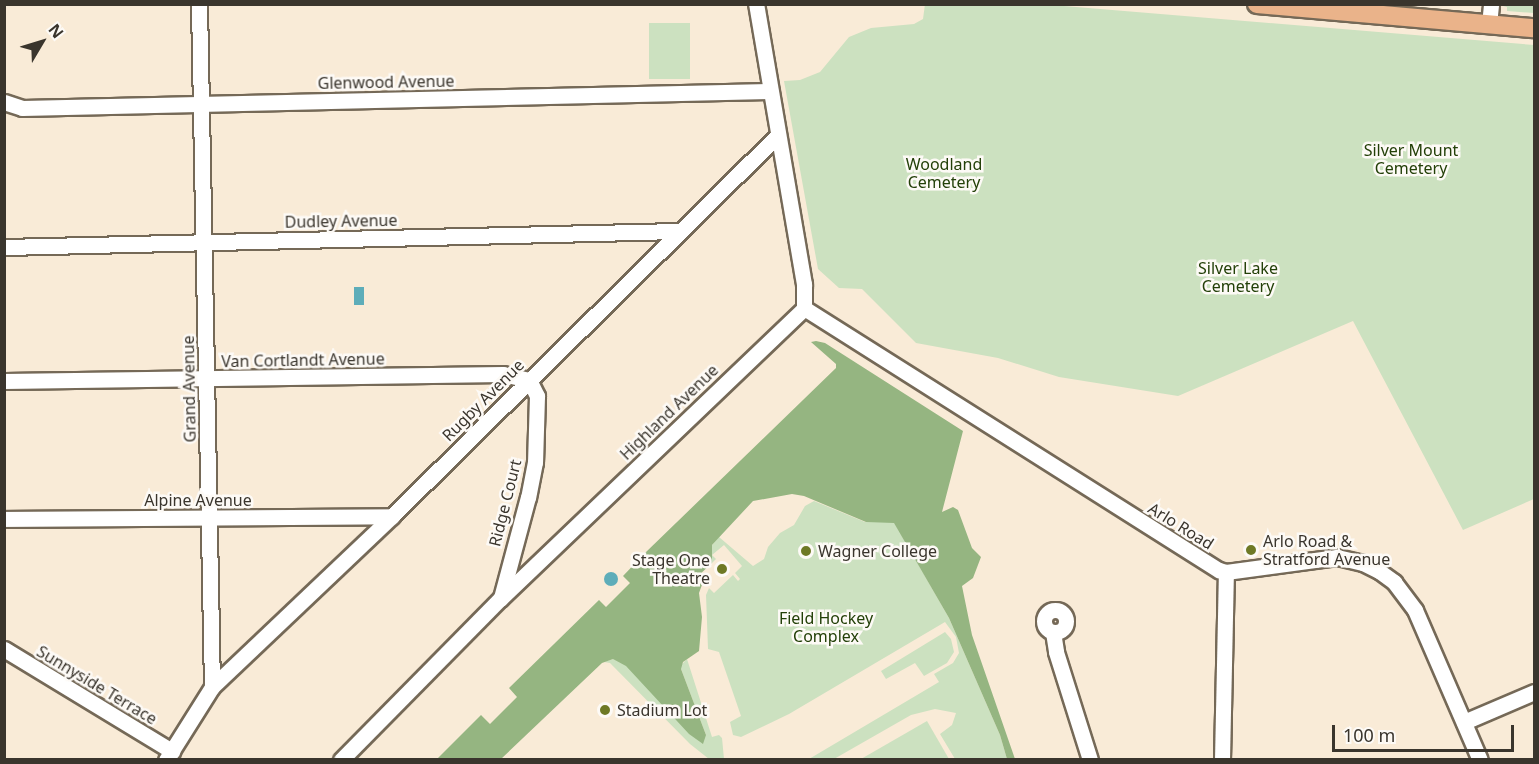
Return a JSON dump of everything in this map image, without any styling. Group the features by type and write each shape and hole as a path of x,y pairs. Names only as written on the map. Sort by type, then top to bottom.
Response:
{"main road":[{"path":"1257,4 1534,28"}],"street":[{"name":"Grand Avenue","path":"199,4 212,687"},
{"path":"756,4 769,91 804,284 804,308"},
{"path":"1489,24 1491,4"},
{"name":"Glenwood Avenue","path":"4,102 22,108 769,91"},
{"name":"Rugby Avenue","path":"212,687 392,516 678,231 777,136"},
{"name":"Dudley Avenue","path":"4,247 678,231"},
{"name":"Arlo Road","path":"804,308 1207,564 1226,572"},
{"name":"Highland Avenue","path":"340,759 500,599 804,308"},
{"name":"Van Cortlandt Avenue","path":"4,381 207,380 503,374 529,380"},
{"name":"Ridge Court","path":"500,599 528,497 535,462 537,396 529,380"},
{"name":"Alpine Avenue","path":"4,519 392,516"},
{"path":"1220,758 1226,572 1337,557 1363,563 1379,571 1394,582 1415,610 1480,759"},
{"path":"1053,632 1056,652 1090,759"},
{"name":"Sunnyside Terrace","path":"4,649 169,755"},
{"path":"169,755 212,687"},
{"path":"1464,722 1534,692"}],"green space":[{"path":"925,4 1052,5 1534,45 1534,499 1463,530 1353,321 1178,396 1059,377 998,358 916,343 862,289 839,288 818,269 784,81 800,80 820,72 849,37 871,28 914,24 923,19"},
{"path":"1499,5 1534,5 1534,13 1507,11 1507,7"},
{"path":"649,23 690,23 690,79 649,79"},
{"path":"811,342 825,343 963,431 942,512 953,507 958,510 972,548 981,557 973,578 962,586 972,635 1015,759 1007,759 1000,735 949,618 894,523 866,522 804,496 792,494 753,501 712,545 712,563 698,576 703,582 699,593 702,617 699,651 683,662 681,669 706,735 703,744 689,734 626,666 613,659 602,663 501,759 437,759 481,715 490,724 517,697 509,688 599,600 606,607 630,583 623,576 645,553 836,368 836,364"},
{"name":"Field Hockey Complex","path":"814,501 865,522 894,522 949,618 1000,735 1007,759 955,759 940,734 952,725 956,713 935,709 911,715 834,759 809,759 939,682 934,674 953,663 959,653 956,637 945,622 789,714 741,737 733,735 730,722 741,716 719,652 708,649 706,595 709,588 714,593 733,575 738,581 740,579 735,573 742,566 724,545 712,555 712,545 719,537 753,566 764,559 768,547 780,533 794,525 805,506"},
{"path":"945,632 951,639 954,652 947,663 924,676 915,663 886,679 881,671"},
{"path":"613,659 620,660 706,735 681,669 681,665 687,659 712,737 719,735 722,738 724,759 709,759 690,744 610,663 604,662"},
{"path":"927,721 949,759 861,759"}],"water":[{"path":"354,287 364,287 364,305 354,305"},
{"path":"611,572 616,574 618,579 616,584 611,586 606,584 604,579 606,574"}],"place":[{"name":"Arlo Road & Stratford Avenue","path":"1251,550"},
{"name":"Wagner College","path":"806,551"},
{"name":"Stage One Theatre","path":"722,569"},
{"name":"Stadium Lot","path":"605,710"}],"park label":[{"name":"Silver Mount Cemetery","path":"1411,159"},
{"name":"Woodland Cemetery","path":"944,173"},
{"name":"Silver Lake Cemetery","path":"1238,277"}]}
